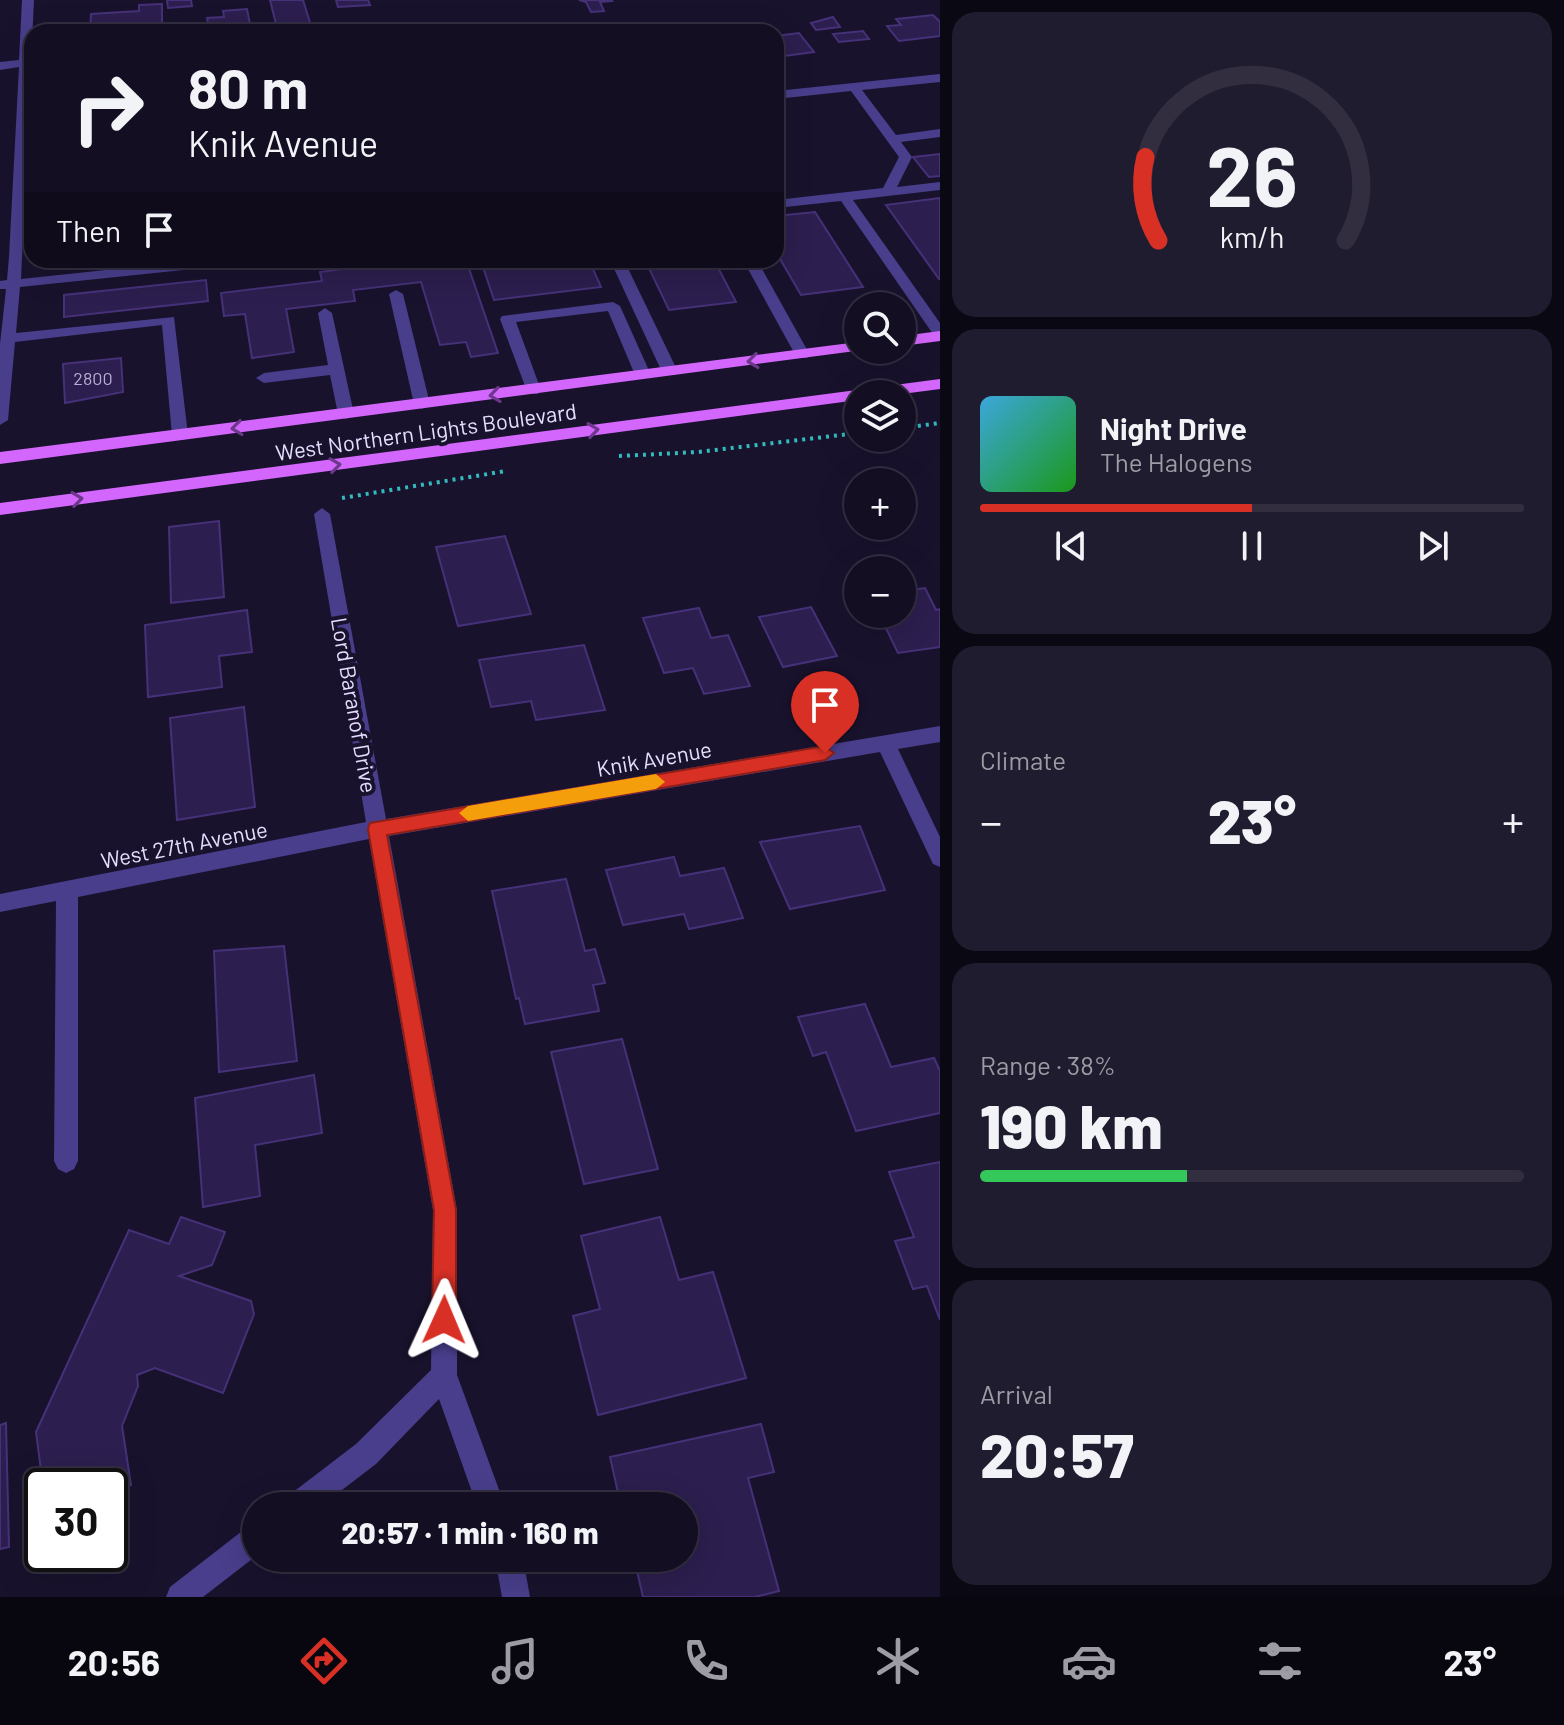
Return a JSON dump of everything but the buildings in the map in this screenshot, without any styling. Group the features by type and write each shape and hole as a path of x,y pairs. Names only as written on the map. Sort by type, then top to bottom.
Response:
{"main road":[{"path":"916,339 940,335"},
{"name":"West Northern Lights Boulevard","path":"0,458 844,349"},
{"name":"West Northern Lights Boulevard","path":"916,387 940,384"},
{"name":"West Northern Lights Boulevard","path":"0,509 844,396"}],"street":[{"path":"27,24 28,0"},
{"path":"0,66 24,63"},
{"path":"784,94 934,79 940,94"},
{"path":"854,87 906,157 888,192"},
{"path":"893,139 940,133"},
{"path":"0,171 24,169"},
{"path":"0,420 9,338 7,285 24,181"},
{"path":"784,203 940,186"},
{"path":"845,197 940,335"},
{"path":"7,285 166,268"},
{"path":"621,268 670,372"},
{"path":"754,268 802,355"},
{"path":"396,294 422,404"},
{"path":"533,390 507,319 613,306 643,375"},
{"path":"325,313 346,414"},
{"path":"9,338 169,320 180,435"},
{"path":"264,378 337,369"},
{"name":"Lord Baranof Drive","path":"322,514 445,1210 444,1375 486,1492"},
{"name":"Knik Avenue","path":"377,829 940,734"},
{"path":"885,743 940,858"},
{"name":"West 27th Avenue","path":"0,903 377,829"},
{"path":"66,1161 67,891"},
{"path":"316,1492 366,1454 444,1375"},
{"path":"180,1597 242,1549"},
{"path":"512,1572 516,1597"}],"path":[{"path":"916,426 940,423"}],"slow traffic":[{"path":"468,813 656,782"}],"route":[{"path":"444,1320 445,1210 377,829 825,753"}]}
